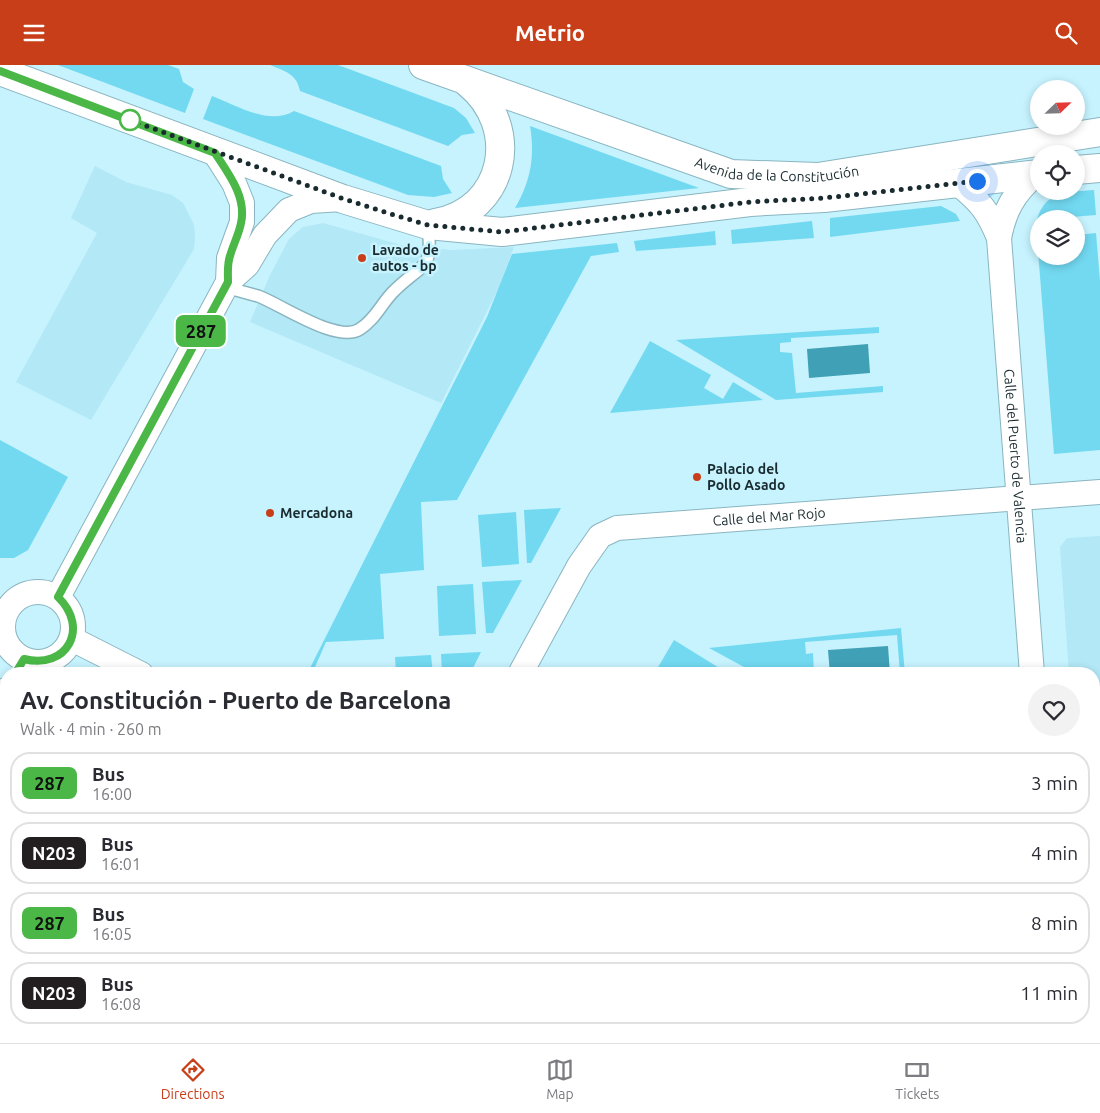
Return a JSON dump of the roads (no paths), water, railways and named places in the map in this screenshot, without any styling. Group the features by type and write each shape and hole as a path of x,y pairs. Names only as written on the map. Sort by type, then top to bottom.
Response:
{"street":[{"name":"Avenida de la Constitución","path":"423,65 731,174 818,177 1100,132"},
{"name":"Avenida de la Constitución","path":"0,71 20,73 215,153 344,199 428,225 502,232 750,202 824,198 1030,175"},
{"name":"Avenida de la Constitución","path":"428,225 459,216 473,207 484,195 498,166 500,134 495,118 488,104 465,81"},
{"path":"215,153 234,183 242,203 242,222 229,257 226,285"},
{"path":"1085,169 1100,168"},
{"name":"Calle del Puerto de Valencia","path":"998,238 1003,217 1012,200 1022,186 1030,180"},
{"name":"Calle del Puerto de Valencia","path":"957,183 978,199 990,216 998,238 1031,667"},
{"path":"58,597 226,285 247,265 265,235 289,210 311,201 344,199"},
{"name":"Calle del Mar Rojo","path":"524,667 579,566 600,536 617,528 1100,492"},
{"path":"34,591 46,592 58,597 68,607 72,617 74,628 72,639 58,657 47,662 20,667 6,642 3,631 4,607 24,594 34,591"},
{"path":"72,639 127,667"}],"lane":[{"path":"226,285 258,296 331,330 344,334 353,333 378,314 394,290 423,268 430,250 428,225"}],"place":[{"name":"Lavado de autos - bp","path":"362,258"},
{"name":"Palacio del Pollo Asado","path":"697,477"},
{"name":"Mercadona","path":"270,513"}]}
